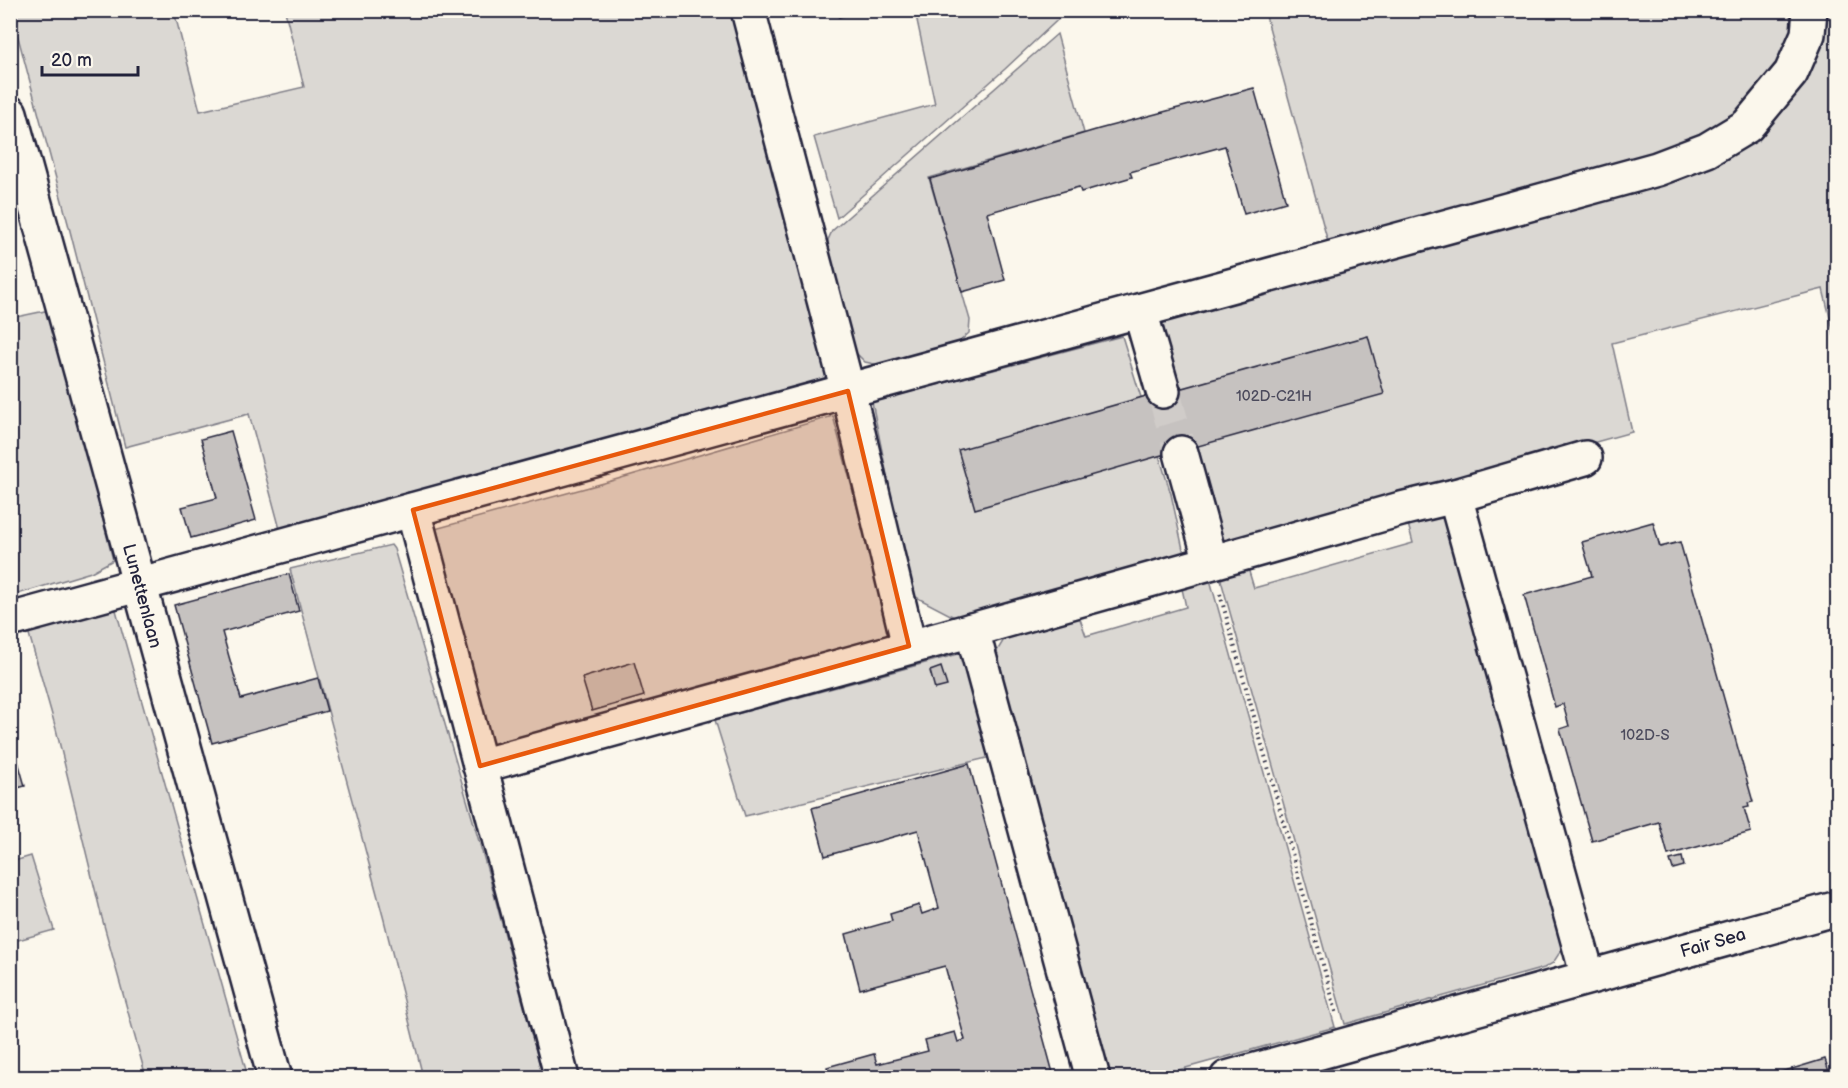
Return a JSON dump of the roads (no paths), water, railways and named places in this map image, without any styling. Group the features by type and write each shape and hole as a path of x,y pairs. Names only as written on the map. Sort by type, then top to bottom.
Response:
{"street":[{"path":"748,10 848,391 909,646"},
{"path":"10,620 139,587 271,548 1657,169 1707,150 1747,126 1791,73 1808,34 1810,10"},
{"name":"Lunettenlaan","path":"10,113 275,1077"},
{"path":"1140,311 1163,392"},
{"path":"1181,453 1210,562"},
{"path":"480,766 1585,458"},
{"path":"1455,496 1588,977"},
{"path":"413,510 562,1077"},
{"path":"972,630 1093,1077"},
{"name":"Fair Sea","path":"1227,1077 1838,908"}],"tunnel":[{"path":"1163,391 1181,453"}]}
